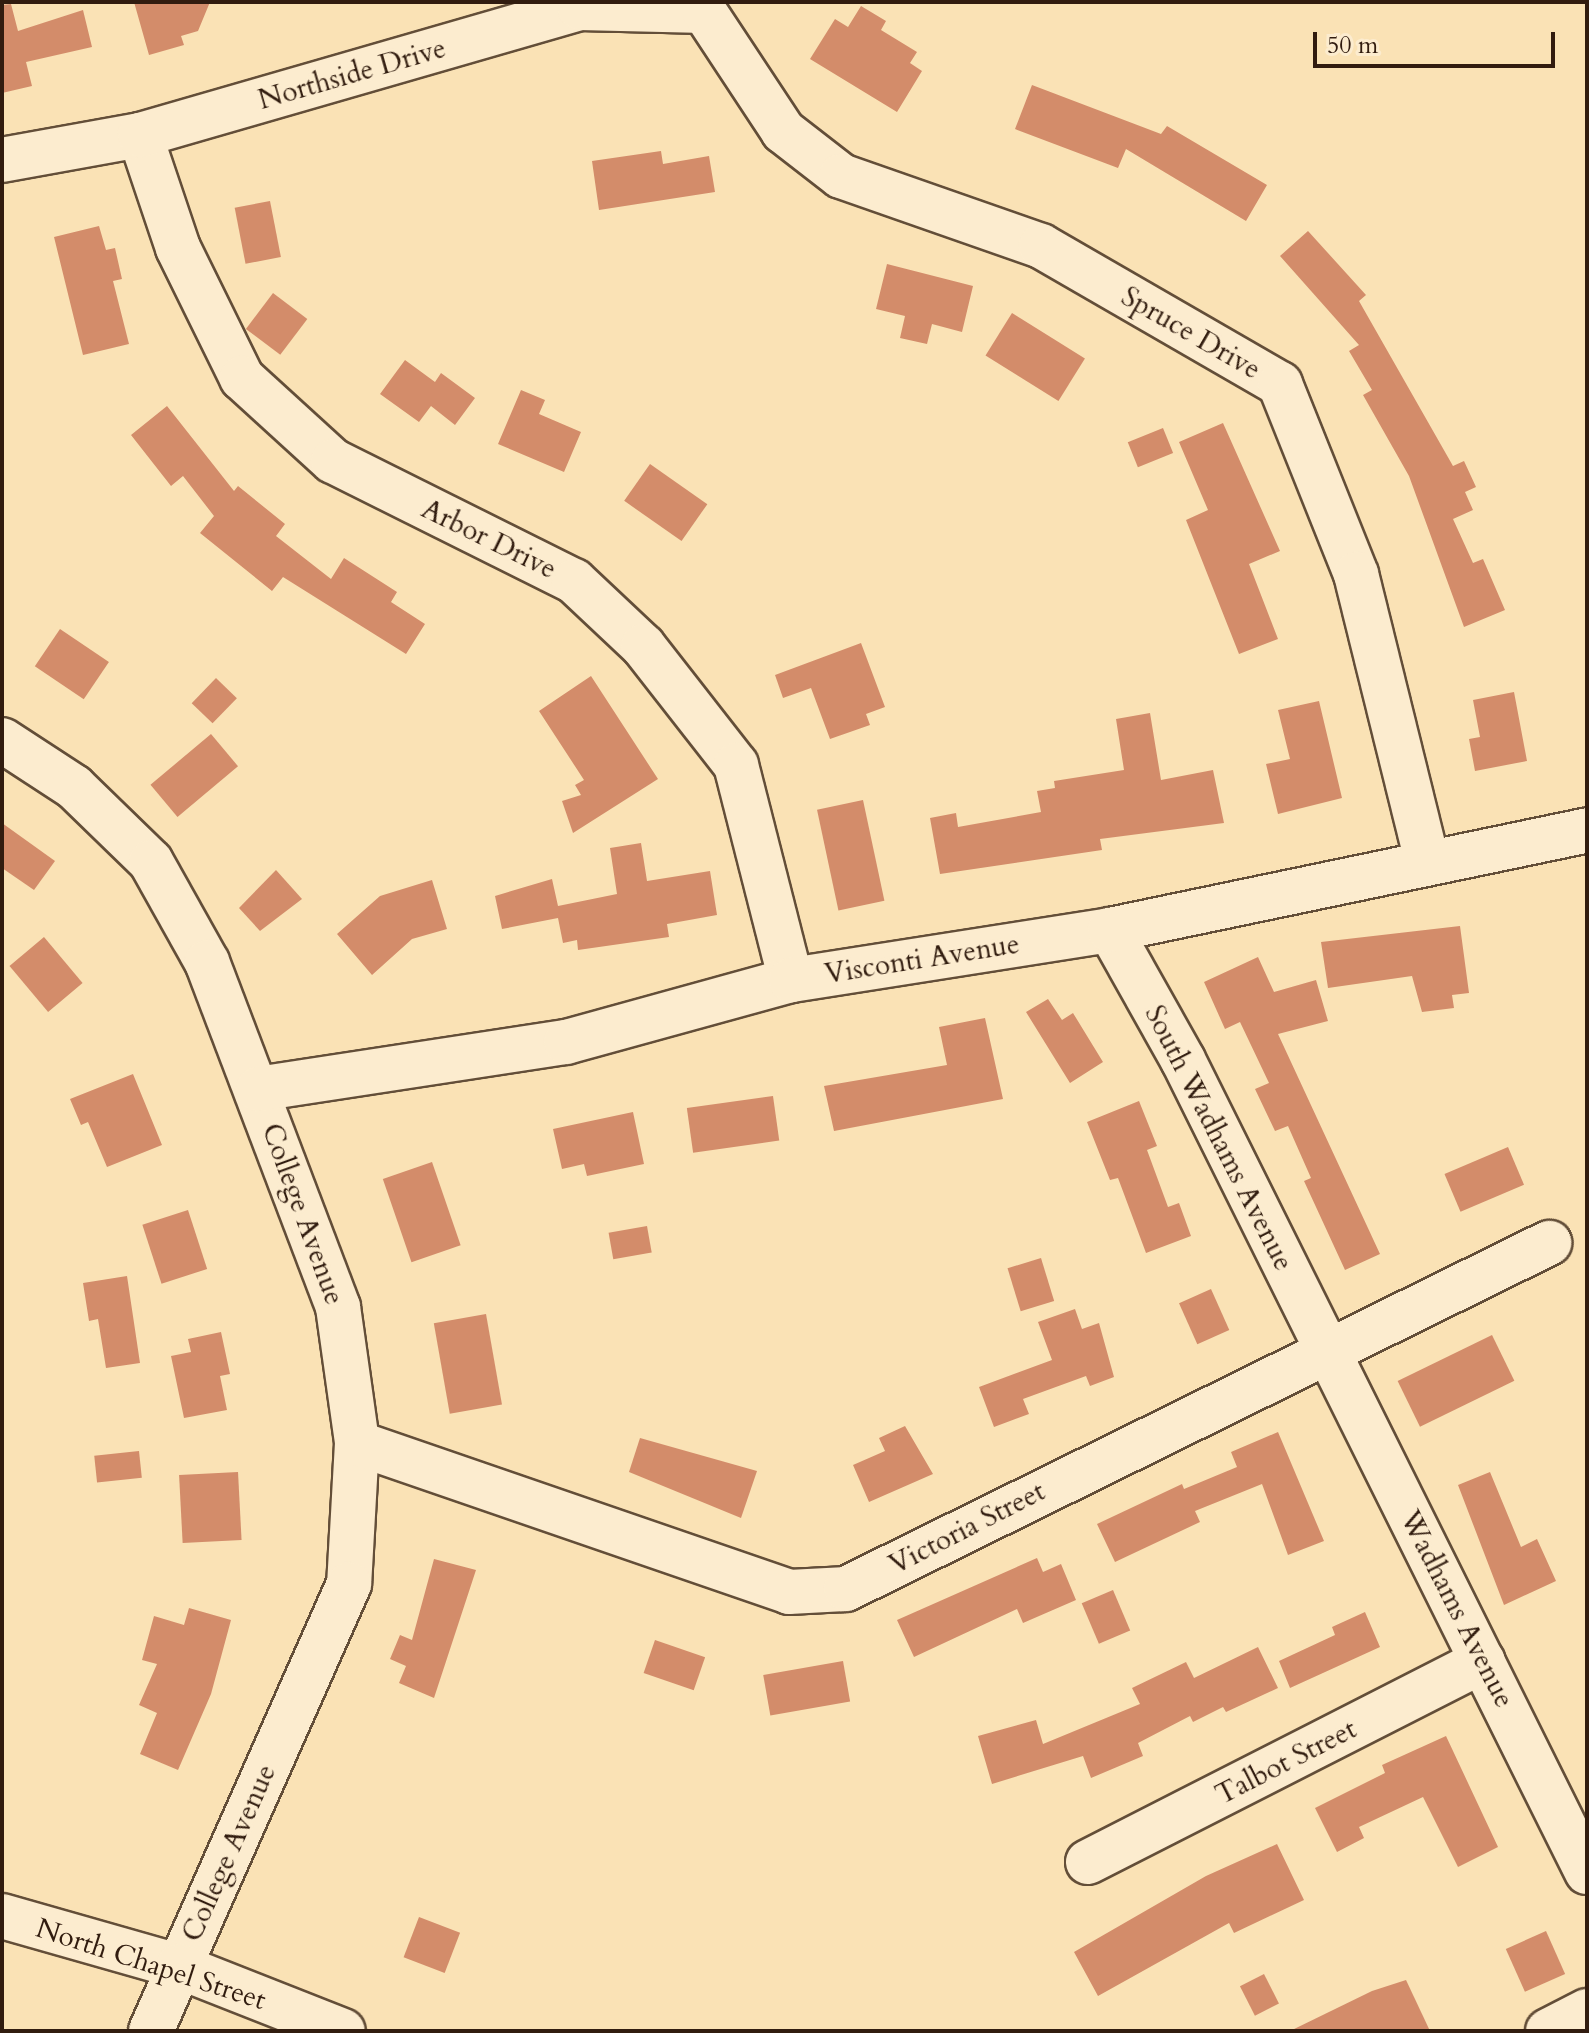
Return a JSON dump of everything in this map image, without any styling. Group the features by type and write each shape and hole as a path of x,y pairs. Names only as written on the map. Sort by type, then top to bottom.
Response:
{"street":[{"name":"Northside Drive","path":"2,160 140,135 580,8 704,11"},
{"name":"Spruce Drive","path":"704,11 783,131 841,176 1041,246 1280,384 1356,574 1427,861"},
{"name":"Arbor Drive","path":"140,135 178,248 242,378 333,461 574,581 643,646 736,765 791,980"},
{"name":"College Avenue","path":"2,740 74,787 151,862 207,962 258,1089 338,1307 357,1443 349,1584 151,2031"},
{"name":"Visconti Avenue","path":"258,1089 566,1042 791,980 1110,930 1427,861 1587,830"},
{"name":"South Wadhams Avenue","path":"1110,930 1183,1060 1325,1348"},
{"name":"Victoria Street","path":"357,1443 789,1592 846,1589 1325,1348 1549,1243"},
{"name":"Wadhams Avenue","path":"1325,1348 1587,1872"},
{"name":"Talbot Street","path":"1088,1862 1483,1661"},
{"name":"North Chapel Street","path":"2,1916 178,1966 343,2031"},
{"path":"1548,2031 1587,2011"}],"building":[{"path":"134,2 210,2 198,31 181,36 184,45 149,55"},
{"path":"11,4 18,31 83,10 92,47 26,62 32,86 2,93 2,5"},
{"path":"861,6 886,21 881,30 917,52 910,63 922,71 897,112 810,59 835,19 848,27"},
{"path":"1032,85 1161,134 1167,126 1267,185 1246,221 1126,149 1118,168 1015,129"},
{"path":"661,151 663,164 709,156 715,192 599,210 592,161"},
{"path":"270,201 281,257 246,264 235,208"},
{"path":"99,226 106,250 115,248 122,279 113,281 129,344 83,355 54,237"},
{"path":"1308,231 1366,295 1359,301 1453,466 1464,461 1476,487 1465,492 1473,510 1453,519 1473,563 1483,559 1505,610 1464,627 1409,476 1363,395 1372,390 1349,351 1359,345 1280,256"},
{"path":"887,264 973,286 962,332 932,324 927,344 900,338 905,316 876,309"},
{"path":"273,293 307,319 280,355 246,329"},
{"path":"1012,313 1085,359 1058,401 986,355"},
{"path":"405,360 435,382 441,373 475,398 455,425 431,406 419,422 380,394"},
{"path":"521,390 545,400 539,414 581,432 564,472 498,444"},
{"path":"167,406 234,491 238,486 285,524 276,536 331,579 344,558 397,592 391,602 425,624 406,654 283,577 272,591 200,533 214,516 183,476 171,486 131,435"},
{"path":"1223,423 1280,551 1249,564 1278,639 1239,654 1186,520 1208,510 1179,442"},
{"path":"1163,428 1173,453 1138,467 1128,442"},
{"path":"650,464 707,504 682,541 624,501"},
{"path":"60,629 109,662 84,699 35,666"},
{"path":"861,643 885,707 866,714 870,725 830,739 811,688 783,698 775,675"},
{"path":"591,676 658,779 573,833 562,801 581,795 575,785 584,780 539,711"},
{"path":"216,678 237,698 213,723 192,703"},
{"path":"1514,692 1527,761 1475,771 1469,739 1480,737 1473,700"},
{"path":"1319,701 1342,798 1278,814 1266,764 1290,759 1278,710"},
{"path":"1150,713 1161,780 1213,770 1224,823 1100,839 1102,850 940,874 930,818 956,813 958,827 1041,812 1037,791 1055,788 1054,781 1124,770 1116,719"},
{"path":"211,734 238,766 177,817 150,785"},
{"path":"863,800 884,901 838,911 817,810"},
{"path":"2,823 55,861 34,890 2,868"},
{"path":"641,843 647,881 710,871 717,915 667,924 669,937 578,950 577,940 563,943 558,918 502,929 495,896 552,879 558,906 617,894 610,848"},
{"path":"276,870 302,899 260,931 239,908"},
{"path":"432,880 447,929 412,939 372,975 337,934 380,896"},
{"path":"1460,926 1469,993 1452,995 1454,1008 1422,1012 1412,976 1328,988 1321,942"},
{"path":"44,937 83,983 48,1012 10,966"},
{"path":"1258,957 1274,992 1316,980 1328,1021 1278,1034 1380,1254 1345,1270 1304,1181 1311,1178 1288,1126 1275,1131 1255,1089 1269,1083 1240,1022 1225,1029 1204,982"},
{"path":"1048,999 1062,1020 1073,1013 1103,1062 1070,1083 1026,1012"},
{"path":"985,1018 1003,1099 834,1131 824,1086 947,1065 939,1027"},
{"path":"133,1074 162,1145 107,1167 88,1122 81,1125 70,1099"},
{"path":"773,1096 779,1141 693,1153 687,1108"},
{"path":"1139,1101 1157,1146 1147,1150 1168,1207 1179,1203 1191,1236 1146,1253 1118,1178 1110,1180 1087,1122"},
{"path":"633,1112 644,1164 587,1176 584,1164 562,1169 553,1129"},
{"path":"1508,1147 1524,1185 1461,1212 1444,1174"},
{"path":"432,1162 461,1245 411,1262 383,1179"},
{"path":"188,1210 207,1269 162,1284 142,1225"},
{"path":"647,1226 652,1253 613,1259 609,1233"},
{"path":"1041,1258 1054,1301 1021,1311 1008,1268"},
{"path":"127,1276 140,1363 106,1368 98,1319 89,1321 83,1283"},
{"path":"1211,1289 1229,1330 1197,1344 1179,1303"},
{"path":"1075,1309 1082,1329 1099,1323 1114,1377 1090,1386 1086,1376 1023,1399 1029,1414 994,1427 979,1387 1052,1360 1038,1322"},
{"path":"486,1314 502,1405 450,1414 434,1323"},
{"path":"221,1332 230,1374 220,1376 227,1410 184,1418 171,1356 191,1352 188,1339"},
{"path":"1492,1335 1514,1381 1420,1427 1398,1381"},
{"path":"905,1426 933,1474 869,1502 853,1465 885,1451 879,1438"},
{"path":"1278,1432 1324,1541 1288,1555 1262,1484 1195,1511 1200,1522 1115,1562 1097,1524 1182,1484 1184,1489 1237,1467 1231,1452"},
{"path":"640,1438 757,1471 741,1518 629,1472"},
{"path":"139,1451 142,1478 97,1483 94,1456"},
{"path":"238,1472 242,1540 183,1543 179,1475"},
{"path":"1490,1472 1521,1547 1537,1539 1556,1581 1504,1605 1458,1485"},
{"path":"1037,1558 1043,1572 1061,1564 1076,1600 1023,1623 1017,1609 914,1657 897,1620"},
{"path":"434,1559 476,1570 434,1698 399,1683 406,1666 390,1659 400,1635 412,1640"},
{"path":"1113,1590 1130,1631 1099,1644 1082,1603"},
{"path":"189,1608 231,1620 211,1694 178,1770 140,1754 157,1713 139,1705 157,1664 142,1660 154,1616 184,1625"},
{"path":"1365,1612 1380,1647 1290,1688 1279,1661 1335,1635 1332,1627"},
{"path":"655,1640 705,1657 694,1690 644,1673"},
{"path":"1258,1647 1278,1688 1226,1712 1223,1707 1193,1722 1190,1716 1138,1743 1143,1756 1091,1778 1083,1756 992,1784 978,1736 1036,1720 1043,1744 1140,1704 1132,1688 1186,1662 1194,1678"},
{"path":"843,1661 850,1701 770,1715 763,1675"},
{"path":"1446,1736 1498,1847 1458,1867 1423,1797 1359,1827 1364,1838 1337,1852 1315,1808 1385,1773 1382,1765"},
{"path":"1277,1844 1304,1900 1234,1933 1229,1923 1098,1996 1074,1952 1206,1876"},
{"path":"419,1917 460,1933 445,1973 404,1957"},
{"path":"1546,1931 1565,1974 1525,1992 1506,1949"},
{"path":"1264,1974 1279,2003 1255,2016 1240,1986"},
{"path":"1406,1980 1430,2031 1290,2031 1372,1991"}]}
